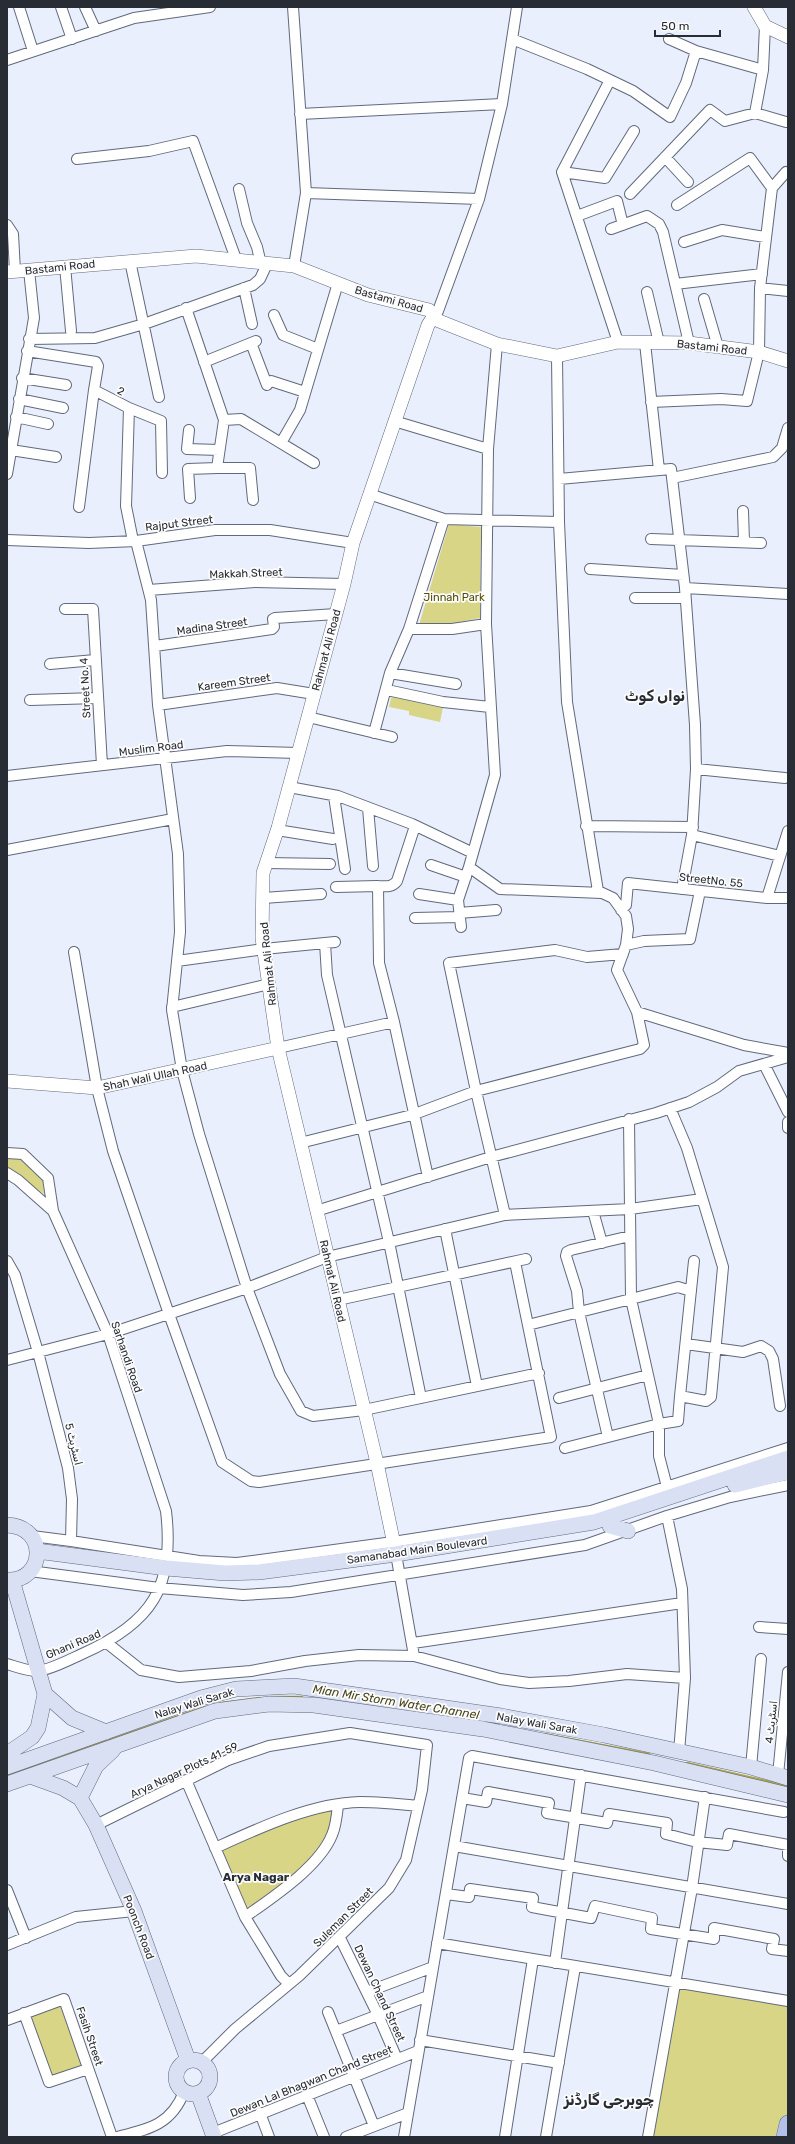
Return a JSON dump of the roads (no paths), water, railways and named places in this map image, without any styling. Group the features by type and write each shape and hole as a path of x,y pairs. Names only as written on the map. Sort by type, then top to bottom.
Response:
{"main road":[{"name":"Samanabad Main Boulevard","path":"612,1521 788,1458"},
{"name":"Samanabad Main Boulevard","path":"34,1560 165,1572 248,1573 396,1558 564,1527 612,1521 741,1483 788,1472"},
{"path":"623,1501 612,1521 628,1531"},
{"path":"7,1525 16,1525 25,1529 32,1536 34,1560 19,1579 9,1580 45,1694 38,1728 32,1737 7,1754"},
{"name":"Nalay Wali Sarak","path":"7,1767 201,1698 236,1689 260,1686 294,1686 501,1716 604,1735 751,1767 783,1776"},
{"path":"45,1694 72,1718 106,1732"},
{"name":"Nalay Wali Sarak","path":"7,1784 215,1711 269,1704 314,1705 498,1732 654,1763 788,1796"},
{"path":"498,1732 501,1716"},
{"path":"80,1798 96,1766 108,1753 123,1744"},
{"name":"Poonch Road","path":"30,1776 63,1788 80,1798 96,1825 134,1911 195,2061"},
{"path":"195,2061 209,2070 210,2076 207,2087 191,2092 180,2088 176,2075 182,2064 195,2061"},
{"path":"191,2092 213,2135"},
{"path":"785,2137 788,2124"}],"street":[{"path":"19,7 33,52"},
{"path":"61,7 72,39"},
{"path":"85,7 96,31"},
{"path":"7,60 155,11 210,7"},
{"path":"293,7 306,194 294,266"},
{"path":"434,316 438,311 478,199 502,104 517,7"},
{"path":"754,7 765,26 764,70 755,113"},
{"path":"765,26 788,37"},
{"path":"669,38 696,51 764,70"},
{"path":"512,39 633,91 670,117 686,83 696,51"},
{"path":"610,80 562,172 618,342"},
{"path":"300,114 502,104"},
{"path":"630,194 710,110 725,121 755,113 786,122"},
{"path":"562,172 605,178 634,131"},
{"path":"77,159 149,151 193,142 236,260"},
{"path":"665,157 688,182"},
{"path":"677,205 750,158 772,188"},
{"path":"651,402 721,399 747,401 759,352 760,288 772,188 786,172 788,173"},
{"path":"29,339 95,338 144,324 253,285 260,279 264,264 247,223 239,189"},
{"path":"306,194 478,199"},
{"path":"577,216 617,201 623,225"},
{"path":"611,229 647,216 659,224 689,343"},
{"path":"7,224 13,234 11,272"},
{"path":"684,242 722,230 765,237"},
{"name":"Bastami Road","path":"11,272 65,266 196,256 294,266 368,295 429,310 438,321 497,344 557,356 618,342 689,343 759,352 788,361"},
{"path":"130,261 159,397"},
{"path":"65,266 71,331"},
{"path":"7,474 22,378 34,318 29,270"},
{"path":"675,284 762,274"},
{"path":"281,443 300,410 338,283"},
{"path":"244,288 252,324"},
{"path":"760,288 788,291"},
{"path":"647,292 658,343"},
{"path":"704,299 718,347"},
{"path":"186,308 224,420 216,468"},
{"path":"274,316 284,335 318,349"},
{"name":"Rahmat Ali Road","path":"396,1558 377,1464 278,1048 264,948 262,898 263,873 278,830 344,584 353,543 428,325 434,316"},
{"path":"204,362 254,342 269,383 305,392"},
{"path":"645,343 659,470"},
{"path":"460,919 458,900 466,878 495,775 486,624 486,520 488,449 497,344"},
{"path":"27,351 96,362 98,366 79,507"},
{"path":"300,1144 415,1114 476,1091 640,1049 644,1045 637,1012 617,970 624,950 628,930 626,916 613,898 598,891 586,826 567,702 559,522 557,356"},
{"path":"22,378 66,385"},
{"name":"2","path":"94,390 129,408 126,506 134,541 149,590 155,646 158,705 173,819 180,895 180,932 172,1007 182,1070 199,1134 247,1288 280,1374 302,1411 313,1416 364,1410 539,1373"},
{"path":"19,399 63,408"},
{"path":"129,408 161,421 162,473"},
{"path":"16,417 48,424"},
{"path":"224,420 240,419 314,463"},
{"path":"394,421 488,449"},
{"path":"672,478 773,457 782,448 788,428"},
{"path":"189,430 187,449 219,450"},
{"path":"11,450 56,457"},
{"path":"190,498 188,469 250,468 253,500"},
{"path":"559,479 671,469 685,593 695,725 696,769 692,831 682,889"},
{"path":"369,494 444,519 559,522"},
{"path":"743,511 744,542"},
{"path":"374,733 390,673 409,629 444,519"},
{"name":"Rajput Street","path":"7,540 88,542 134,541 215,530 270,530 353,543"},
{"path":"650,539 761,543"},
{"path":"590,569 683,575"},
{"name":"Makkah Street","path":"149,590 255,582 344,584"},
{"path":"635,598 685,593 788,594"},
{"name":"Street No. 4","path":"65,609 93,609 102,766"},
{"name":"Madina Street","path":"155,646 272,629 274,627 273,619 336,614"},
{"path":"409,629 452,629 486,624"},
{"path":"50,664 95,660"},
{"path":"390,673 456,684"},
{"name":"Kareem Street","path":"158,705 277,688 314,694"},
{"path":"386,690 443,702 490,707"},
{"path":"30,700 97,698"},
{"path":"308,717 392,737"},
{"name":"Muslim Road","path":"7,776 227,751 298,754"},
{"path":"696,769 785,778"},
{"path":"289,787 334,796 368,808 415,826 473,853"},
{"path":"334,796 345,869"},
{"path":"368,808 374,866"},
{"path":"7,850 173,819"},
{"path":"336,887 394,885 397,881 415,826"},
{"path":"586,826 692,831 780,856"},
{"path":"278,830 333,839"},
{"path":"767,898 788,831"},
{"path":"266,862 330,864"},
{"path":"431,865 466,878"},
{"path":"469,867 500,888 602,893"},
{"name":"StreetNo. 55","path":"621,910 626,905 628,883 767,898 788,898"},
{"path":"378,886 379,963 394,1022 428,1177"},
{"path":"505,1215 476,1091 449,963 555,950 587,957 624,950 644,941 690,940 700,891"},
{"path":"262,898 321,894"},
{"path":"419,894 458,900"},
{"path":"415,918 460,919 496,910"},
{"path":"177,961 264,948 330,942 328,975 399,1287 421,1398"},
{"path":"74,952 97,1088 113,1151 169,1314 225,1465 254,1482 551,1437 515,1262"},
{"path":"172,1007 269,984"},
{"path":"637,1012 744,1045 788,1053"},
{"path":"278,1048 341,1036 394,1022"},
{"name":"Shah Wali Ullah Road","path":"7,1081 97,1088 278,1048"},
{"path":"316,1211 491,1157 670,1108 703,1094 739,1071 788,1057"},
{"path":"764,1064 788,1112"},
{"path":"670,1108 687,1148 723,1267 716,1347 709,1399 706,1401 680,1396"},
{"path":"629,1119 631,1299 659,1424 659,1456 668,1487"},
{"path":"788,1122 788,1128"},
{"path":"7,1153 23,1154 48,1178 53,1211"},
{"name":"Sarhandi Road","path":"7,1173 18,1180 53,1211 108,1334 166,1511 169,1534 165,1572"},
{"path":"7,1360 108,1334 247,1288 327,1257 505,1215 630,1209 702,1199"},
{"path":"593,1211 602,1243"},
{"path":"445,1229 477,1386"},
{"path":"608,1437 579,1312 577,1291 566,1256 567,1252 630,1236"},
{"path":"338,1300 526,1259"},
{"name":"اسٹریٹ 5","path":"7,1261 15,1275 38,1352 68,1468 72,1499 71,1541"},
{"path":"565,1448 659,1424 678,1421 694,1261"},
{"path":"528,1325 678,1287 691,1291"},
{"path":"686,1344 743,1352 761,1346 769,1351 773,1359 780,1406"},
{"path":"558,1398 648,1375"},
{"path":"32,1536 71,1541 165,1572 243,1595 291,1592 396,1558 591,1511 788,1448"},
{"path":"396,1558 584,1545 668,1516 730,1497 788,1485"},
{"path":"668,1516 682,1589 685,1678 679,1752"},
{"path":"396,1558 413,1643 414,1656"},
{"path":"34,1560 165,1572"},
{"name":"Ghani Road","path":"7,1664 38,1671 107,1643 142,1615 153,1601 165,1572"},
{"path":"413,1643 682,1603"},
{"path":"759,1627 788,1629"},
{"path":"107,1643 141,1670 179,1678 251,1671 305,1661 359,1654 414,1656 500,1679 529,1683 569,1681 627,1674 685,1678"},
{"path":"751,1767 761,1659"},
{"name":"اسٹریٹ 4","path":"783,1776 788,1672"},
{"name":"Arya Nagar Plots 41-59","path":"96,1825 228,1760 269,1746 350,1733 426,1745"},
{"name":"Suleman Street","path":"195,2061 289,1984 340,1938 389,1888 406,1860 418,1806 426,1745"},
{"path":"404,2137 469,1758 472,1756 784,1812"},
{"path":"555,1963 581,1775"},
{"path":"186,1780 246,1917 281,1976 289,1984"},
{"path":"462,1798 486,1802 488,1792 549,1803 547,1813 575,1818 608,1823 609,1814 667,1823 666,1834 697,1842 728,1845 729,1834 788,1845 788,1856"},
{"path":"648,2137 692,1888 697,1842 705,1797"},
{"path":"215,1848 263,1826 305,1811 359,1802 418,1806"},
{"path":"246,1917 292,1882 324,1849 334,1831 338,1805"},
{"path":"454,1846 788,1904"},
{"path":"446,1894 469,1897 470,1889 533,1898 532,1908 591,1918 595,1906 652,1918 651,1929 714,1939 714,1928 774,1939 772,1949 788,1952"},
{"path":"7,1890 26,1938"},
{"path":"7,1945 76,1917 134,1911"},
{"name":"Dewan Chand Street","path":"340,1938 398,2059"},
{"path":"437,1943 788,2001"},
{"path":"505,2137 533,1959"},
{"path":"367,1992 433,1967"},
{"path":"546,2137 575,1967"},
{"path":"336,2031 428,1996"},
{"name":"Fasih Street","path":"7,2020 64,2000 112,2137"},
{"path":"328,2012 374,2126"},
{"path":"24,2013 49,2082 88,2068"},
{"path":"420,2040 517,2058 559,2063"},
{"name":"Dewan Lal Bhagwan Chand Street","path":"213,2135 260,2114 418,2051"},
{"path":"117,2137 147,2133 171,2115 191,2092"},
{"path":"307,2095 324,2137"},
{"path":"346,2137 408,2113"},
{"path":"260,2114 270,2137"}],"waterway":[{"name":"Mian Mir Storm Water Channel","path":"271,1697 302,1697"},
{"name":"Mian Mir Storm Water Channel","path":"221,1703 260,1698"},
{"name":"Mian Mir Storm Water Channel","path":"7,1775 205,1707"},
{"name":"Mian Mir Storm Water Channel","path":"544,1734 649,1754"},
{"name":"Mian Mir Storm Water Channel","path":"687,1763 788,1786"}],"district":[{"name":"نواں کوٹ","path":"655,696"},
{"name":"Arya Nagar","path":"256,1877"},
{"name":"چوبرجی گارڈنز","path":"609,2100"}],"park label":[{"name":"Jinnah Park","path":"454,597"}]}
